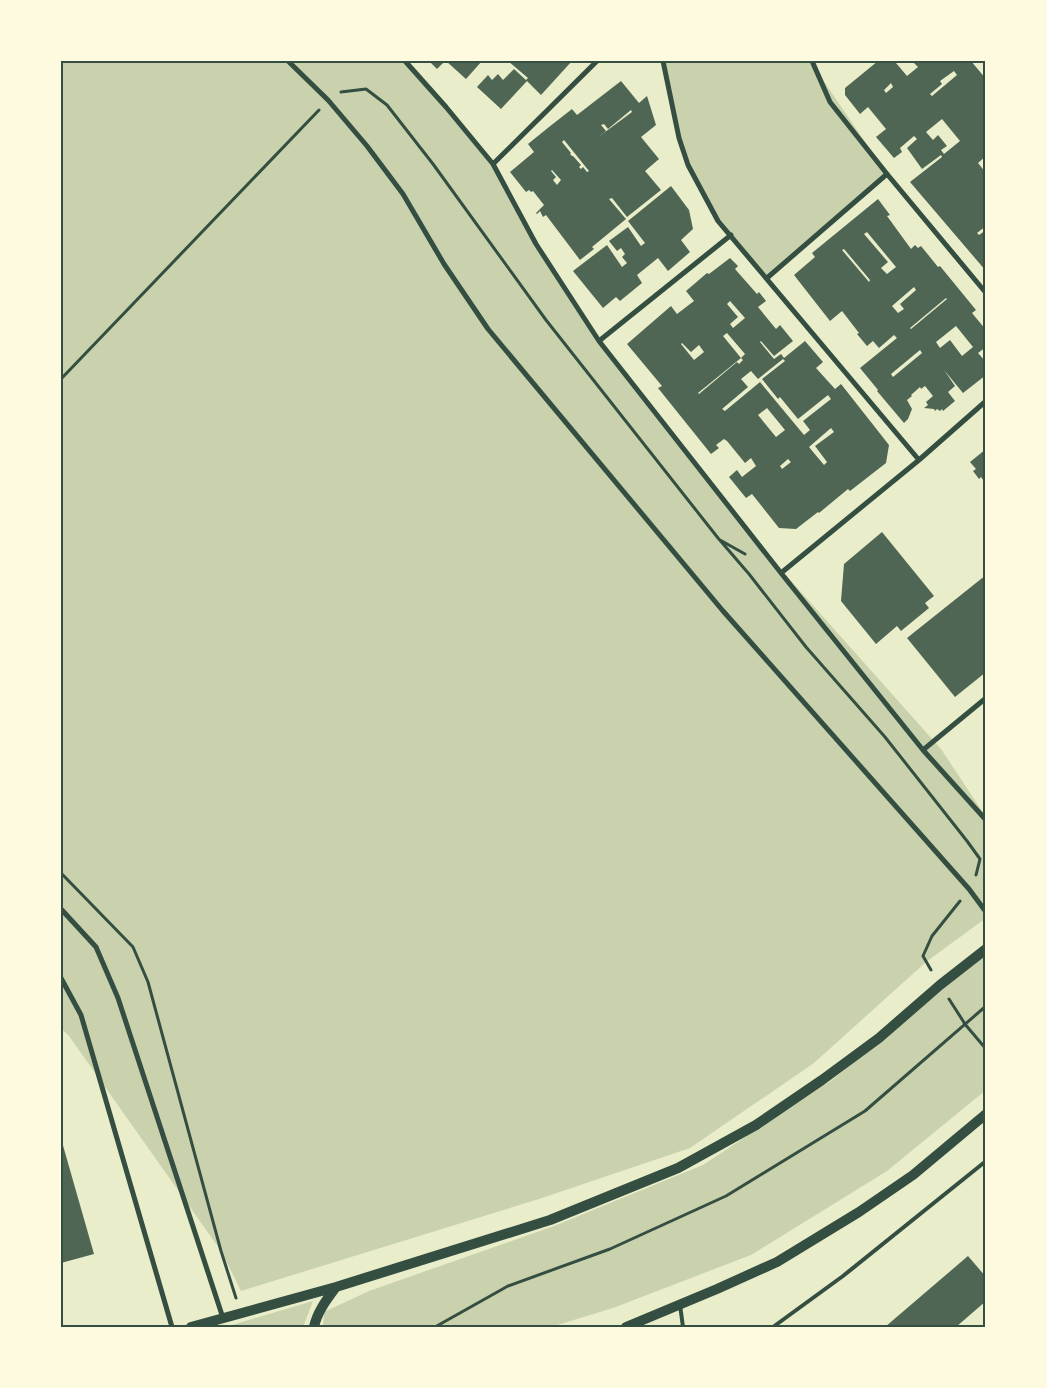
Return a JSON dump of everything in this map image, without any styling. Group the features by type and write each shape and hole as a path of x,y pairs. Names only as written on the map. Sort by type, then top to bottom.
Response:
{"main road":[{"path":"192,1327 336,1288 550,1220 678,1168 756,1126 801,1095 879,1038 986,949"},
{"path":"626,1327 777,1262 859,1212 913,1175 986,1114"},
{"path":"314,1327 327,1298 336,1288"}],"street":[{"path":"288,61 328,100 403,194 444,264 488,329 722,611 969,889 986,912"},
{"path":"405,61 494,164 536,244 599,341 781,574 923,750 986,820"},
{"path":"494,164 596,61"},
{"path":"663,61 679,138 688,165 718,221 919,460"},
{"path":"812,61 830,102 986,294"},
{"path":"767,278 887,174"},
{"path":"599,341 731,235"},
{"path":"781,574 919,460 986,401"},
{"path":"923,750 986,698"},
{"path":"61,910 96,947 118,998 223,1318"},
{"path":"61,978 81,1015 172,1327"}],"lane":[{"path":"773,1327 844,1276 986,1161"},
{"path":"680,1305 683,1327"}],"path":[{"path":"61,873 133,947 148,982 221,1251 240,1313"},
{"path":"938,987 986,1049"},
{"path":"435,1327 508,1286 610,1250 726,1196 865,1111 986,1006"}],"green space":[{"path":"61,61 405,61 493,164 536,244 599,341 784,573 941,749 986,817 986,918 926,962 814,1063 690,1148 539,1199 241,1291 221,1251 69,1036 61,1028"},
{"path":"663,61 810,61 887,174 767,278 718,221 688,165 679,138"},
{"path":"986,954 986,1090 887,1171 751,1255 613,1308 551,1327 323,1327 324,1312 369,1291 554,1226 703,1165 832,1080"},
{"path":"313,1301 303,1327 225,1327"}],"building":[{"path":"429,61 445,61 437,69"},
{"path":"446,61 482,61 466,79"},
{"path":"508,61 572,61 541,95 526,80 528,78"},
{"path":"878,61 898,61 896,63 907,76 918,67 912,61 971,61 986,79 986,156 978,163 986,173 986,226 977,233 979,235 986,230 986,271 910,182 942,157 941,155 922,169 907,148 917,139 914,136 900,148 902,152 894,158 876,137 886,129 868,107 860,114 845,95 845,88","holes":["954,71 957,75 932,96 930,94 942,84 940,81","891,83 893,87 886,93 884,90","942,119 960,141 944,154 941,150 947,146 938,135 933,140 926,132"]},
{"path":"514,69 527,81 501,109 477,87 488,75 492,80 498,74 503,80"},
{"path":"621,81 639,103 647,96 656,125 641,137 659,159 645,171 661,190 627,217 612,198 609,199 626,219 592,247 594,249 580,260 546,215 543,217 540,211 536,213 544,205 533,191 529,190 526,192 510,172 534,152 528,144 572,109 577,115","holes":["631,110 632,112 597,138 606,131 601,125 604,124 608,129","564,140 589,171 587,172 583,167 581,169 579,167 581,165 562,142","551,171 561,180 557,185 553,180 556,177"]},
{"path":"671,186 689,210 693,229 681,240 690,252 668,271 658,258 637,275 642,283 620,301 616,297 603,308 573,271 607,245 622,267 627,263 622,257 625,254 621,248 617,251 609,241 628,227 641,246 645,243 628,221"},
{"path":"878,199 890,215 887,216 911,249 915,245 918,248 921,246 976,310 972,313 986,330 986,347 978,353 986,362 986,375 963,393 944,370 955,386 948,392 955,401 943,411 942,409 935,411 934,409 924,408 928,405 926,402 933,396 925,386 921,389 920,387 907,400 912,409 904,423 860,368 897,338 894,335 879,348 873,341 867,346 842,311 830,321 794,275 815,257 812,253","holes":["867,232 896,267 887,274 881,268 888,262 864,234","844,249 870,280 869,282 842,250","914,287 916,290 900,304 904,309 898,313 892,306","946,298 947,299 911,329","956,326 973,347 962,356 950,340 940,348 936,342","920,350 922,353 893,377 891,374"]},
{"path":"730,258 738,266 735,269 757,294 759,292 766,301 758,307 776,329 780,325 793,341 774,356 761,341 774,359 781,354 784,358 805,341 823,362 816,368 835,389 841,384 889,445 886,463 850,491 848,489 796,529 779,528 752,494 746,498 729,477 737,470 742,477 756,466 751,458 745,463 724,439 716,445 719,448 711,454 658,388 662,386 627,344 671,306 677,314 694,301 686,291 707,273 709,274","holes":["730,301 745,318 733,328 730,324 738,317 727,304","727,333 745,354 741,358 723,336","682,343 691,352 699,345 704,352 694,360 681,344","741,358 743,360 739,364 737,362 698,393","783,359 785,361 762,379 798,419 828,395 831,399 803,421 810,430 804,435 760,382 725,411 722,409 748,387 741,379 751,371 758,379","767,408 785,430 776,437 758,415","831,428 834,432 815,446 827,462 824,465 809,447","788,459 791,462 782,469 780,466"]},
{"path":"986,449 986,484 973,471 976,469 970,462"},
{"path":"882,532 934,596 925,603 929,608 901,631 897,626 876,644 841,601 844,564"},
{"path":"986,575 986,672 955,697 907,638"},
{"path":"61,1143 94,1254 61,1263"},
{"path":"968,1256 986,1277 986,1301 956,1327 885,1327"}]}
